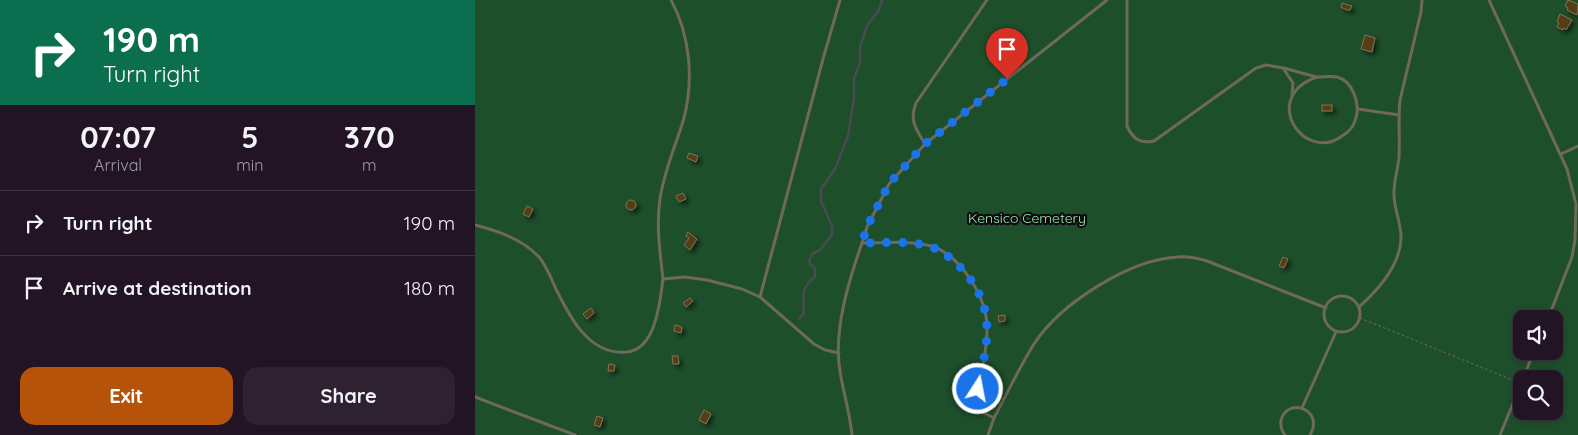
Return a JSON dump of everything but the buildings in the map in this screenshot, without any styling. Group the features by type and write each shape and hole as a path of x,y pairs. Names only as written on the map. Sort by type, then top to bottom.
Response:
{"lane":[{"path":"475,225 506,234 531,249 541,259 576,325 594,342 612,351 630,352 646,343 656,319 663,279 658,219 660,198 684,116 690,72 684,32 679,15 671,0"},
{"path":"760,297 839,2 835,0"},
{"path":"925,144 913,123 912,116 916,103 987,0"},
{"path":"852,435 851,422 839,370 842,317 854,266 867,227 889,184 925,144 1107,0"},
{"path":"1127,0 1127,126 1134,138 1140,142 1154,141 1256,68 1266,65 1283,68 1317,77 1337,77 1347,84 1355,95 1358,108 1355,121 1349,131 1338,140 1326,143 1314,142 1303,136 1295,127 1290,116 1289,104 1293,83 1283,68"},
{"path":"1359,307 1383,284 1393,267 1399,250 1401,237 1393,191 1399,158 1400,100 1417,30 1422,0"},
{"path":"1489,0 1561,154 1577,204 1575,240 1569,265 1552,310"},
{"path":"1292,95 1303,84 1317,77"},
{"path":"1358,108 1399,115"},
{"path":"1561,154 1578,146"},
{"path":"862,243 920,244 930,246 947,254 966,274 983,303 987,320 986,347 976,405 980,412 994,418"},
{"path":"988,435 994,418 1034,344 1049,325 1065,310 1102,284 1148,263 1177,257 1193,257 1326,308"},
{"path":"663,279 685,277 707,280 742,289 760,297 814,344 825,350 839,353"},
{"path":"1344,296 1356,302 1359,307 1360,318 1353,330 1336,332 1326,323 1324,317 1326,308 1333,299 1344,296"},
{"path":"1302,408 1336,332"},
{"path":"475,397 575,435"},
{"path":"1500,435 1513,403"},
{"path":"1285,435 1281,428 1281,422 1284,414 1293,408 1302,408 1307,411 1313,420 1313,429 1310,435"}],"path":[{"path":"1360,318 1513,381"}],"green space":[{"name":"Kensico Cemetery","path":"475,0 1578,0 1578,435 475,435"}],"waterway":[{"path":"799,319 804,313 803,297 805,288 815,277 815,268 809,261 813,253 819,251 832,235 832,226 821,201 821,189 835,169 848,136 854,99 854,79 860,62 860,47 867,26 879,10 882,0"}],"route":[{"path":"978,389 986,347 987,320 983,303 966,274 947,254 930,246 920,244 862,243 867,227 889,184 925,144 1007,79"}]}
